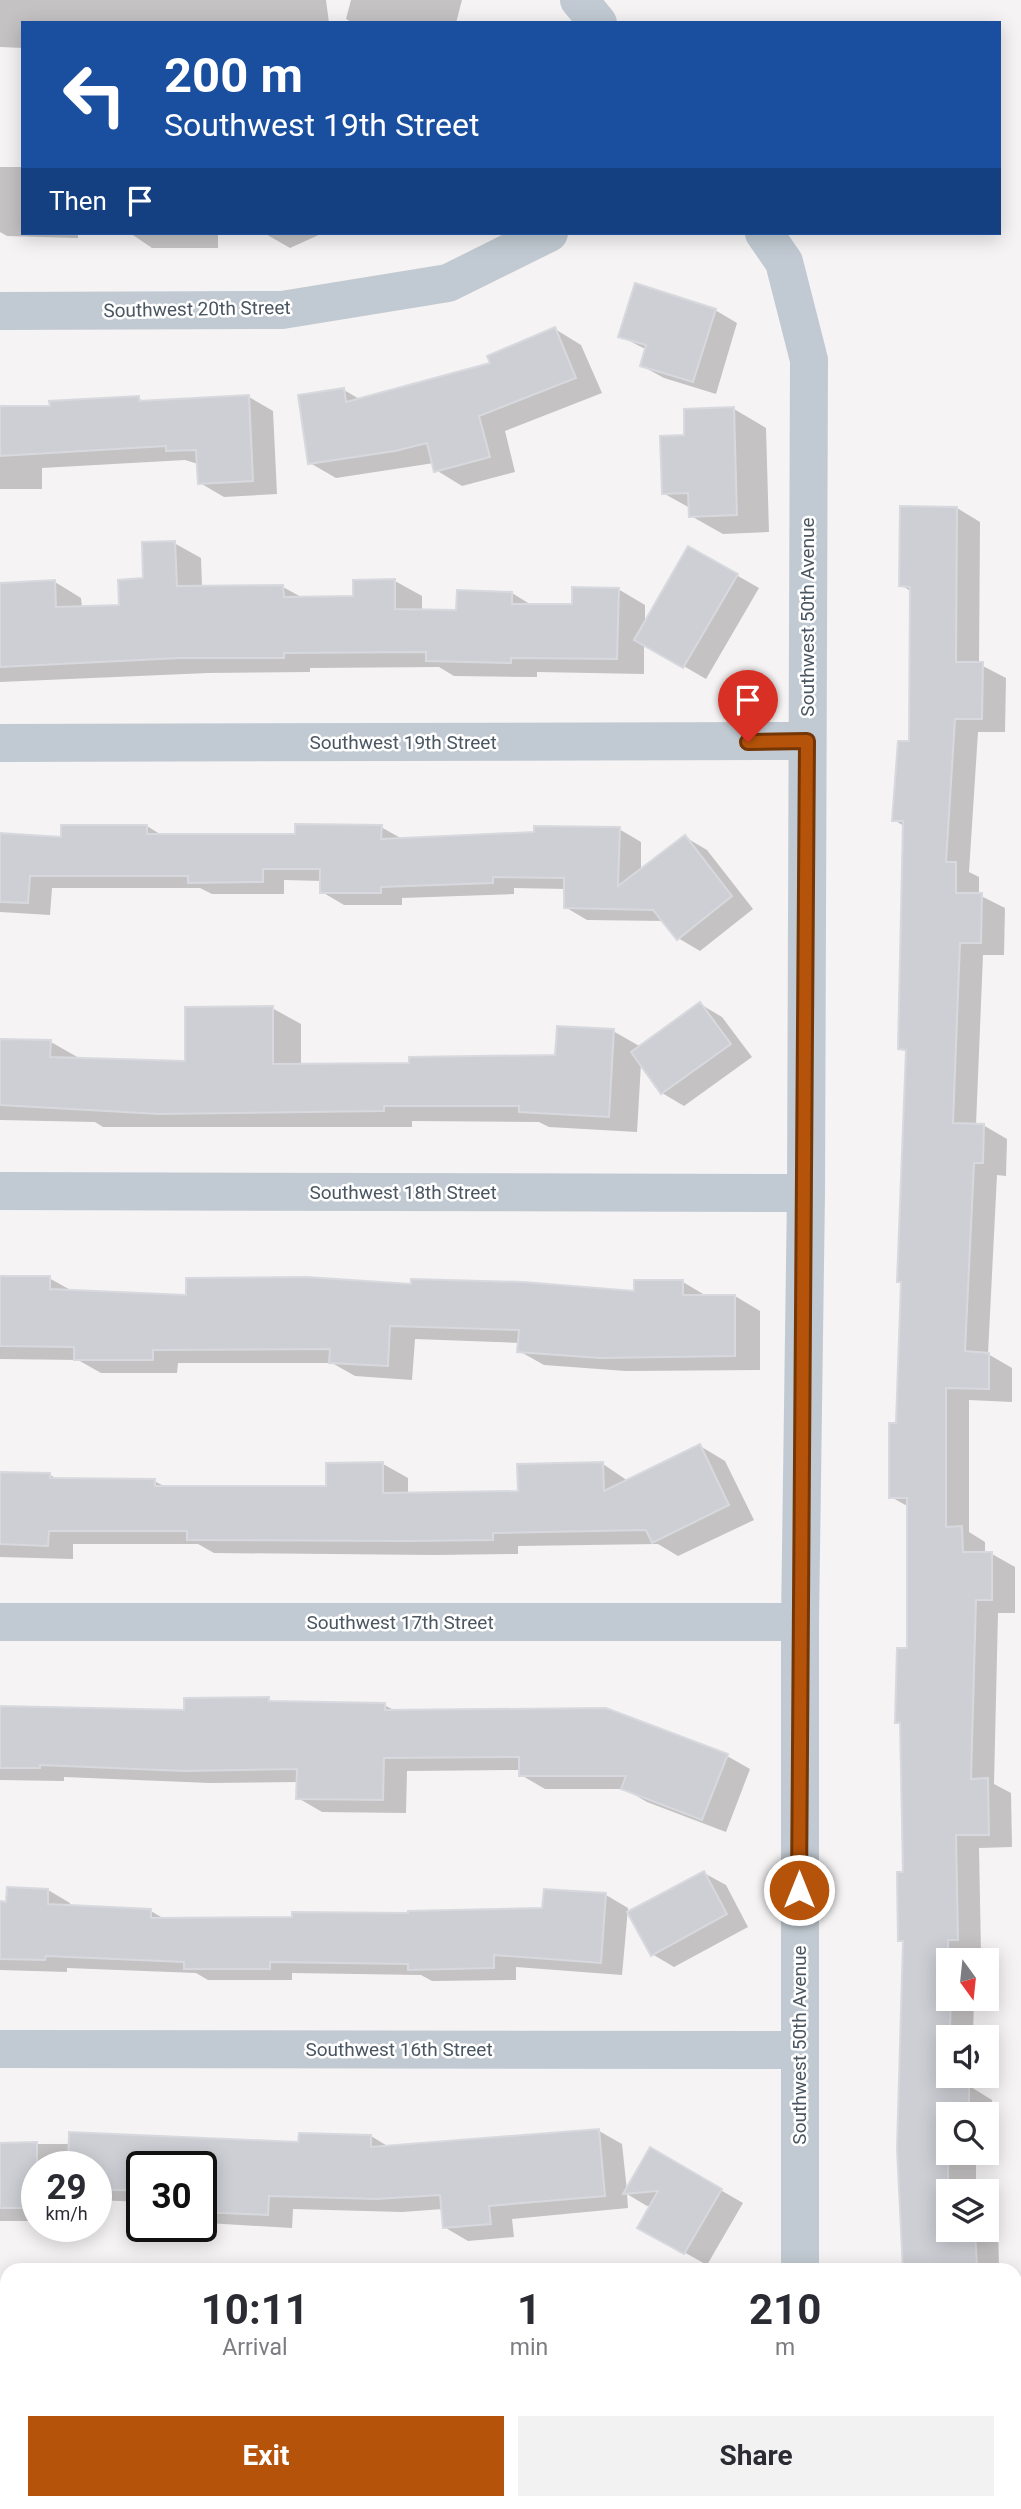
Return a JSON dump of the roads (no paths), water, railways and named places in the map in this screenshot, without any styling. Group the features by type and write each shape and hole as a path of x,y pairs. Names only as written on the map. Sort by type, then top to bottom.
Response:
{"street":[{"path":"579,0 596,21"},
{"name":"Southwest 20th Street","path":"0,311 282,310 448,283 545,235"},
{"name":"Southwest 50th Avenue","path":"765,235 784,262 809,360 806,1193 800,1622 800,2263"},
{"name":"Southwest 19th Street","path":"0,743 807,741"},
{"name":"Southwest 18th Street","path":"0,1191 806,1193"},
{"name":"Southwest 17th Street","path":"0,1622 800,1622"},
{"name":"Southwest 16th Street","path":"0,2049 799,2050"}]}
